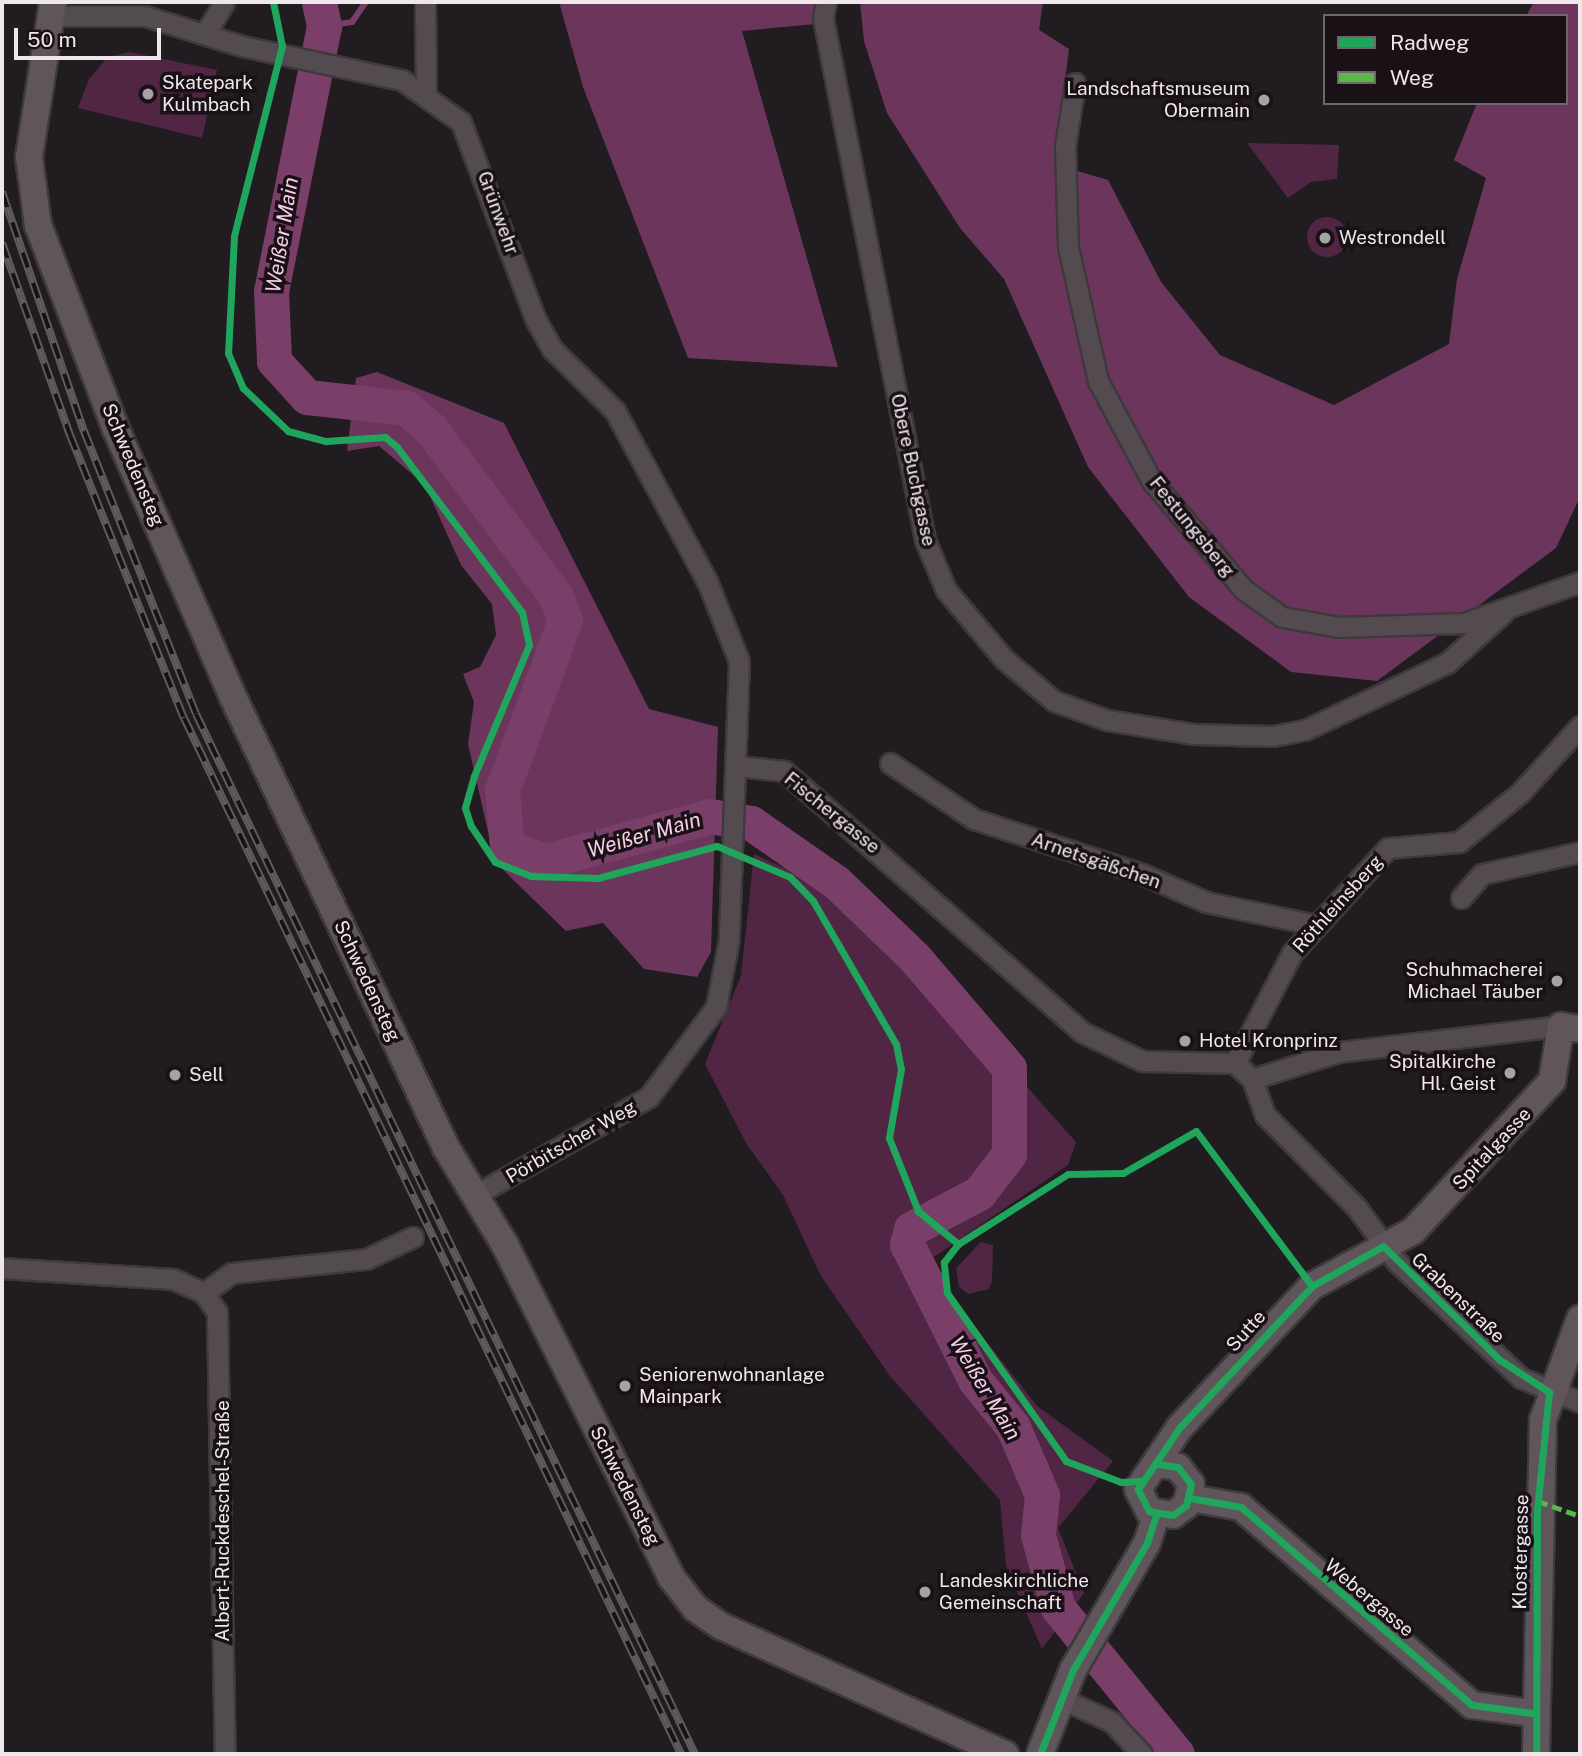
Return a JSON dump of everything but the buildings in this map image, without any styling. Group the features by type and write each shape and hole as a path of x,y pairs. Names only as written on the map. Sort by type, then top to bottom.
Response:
{"street":[{"path":"130,2 145,16"},
{"path":"205,34 224,2"},
{"path":"52,9 145,16 242,46 366,71 426,91 425,2"},
{"name":"Obere Buchgasse","path":"826,2 823,18 925,540 946,590 1004,659 1054,701 1107,720 1194,734 1273,736 1305,730 1447,663 1504,611"},
{"name":"Schwedensteg","path":"52,9 29,157 38,225 115,427 233,697 475,1195 671,1577 695,1608 721,1626 1005,1754"},
{"name":"Festungsberg","path":"1075,83 1065,146 1068,247 1098,381 1152,480 1203,547 1242,589 1282,617 1340,627 1464,623 1580,582"},
{"name":"Grünwehr","path":"426,91 471,138 552,349 615,411 707,582 740,661 739,766"},
{"name":"Röthleinsberg","path":"1235,1063 1292,953 1388,848 1459,842 1520,793 1580,726"},
{"name":"Arnetsgäßchen","path":"890,764 974,819 1142,874 1206,902 1316,925"},
{"name":"Pörbitscher Weg","path":"475,1195 621,1118 649,1097 699,1036 716,1007 726,967 739,766"},
{"name":"Fischergasse","path":"739,766 784,771 1082,1032 1142,1061 1235,1063"},
{"path":"1461,898 1482,874 1580,852"},
{"name":"Spitalgasse","path":"1252,1079 1338,1052 1571,1028 1552,1082 1530,1110 1413,1231 1383,1246"},
{"name":"Grabenstraße","path":"1235,1063 1252,1079 1265,1115 1357,1208 1383,1246 1500,1360 1549,1392 1580,1402"},
{"path":"2,1268 173,1279 204,1293 232,1273 366,1259 413,1237"},
{"name":"Sutte","path":"1156,1515 1143,1505 1138,1489 1143,1474 1157,1464 1180,1427 1290,1305 1327,1275 1383,1246"},
{"name":"Albert-Ruckdeschel-Straße","path":"204,1293 222,1332 225,1754"},
{"name":"Klostergasse","path":"1536,1754 1532,1713 1539,1462 1549,1392 1580,1319"},
{"path":"1040,1754 1073,1670 1102,1614 1147,1543 1156,1515 1180,1511 1190,1498 1184,1471 1157,1464"},
{"name":"Webergasse","path":"1190,1498 1241,1507 1472,1705 1532,1713"},
{"path":"1062,1699 1112,1723 1142,1754"}],"shaded area":[{"path":"559,2 818,2 815,24 742,31 838,367 688,358 583,87"},
{"path":"860,2 1043,2 1039,30 1069,49 1054,164 1108,180 1161,282 1220,355 1334,405 1449,344 1457,279 1486,178 1454,160 1476,105 1568,105 1568,14 1527,14 1534,2 1580,2 1580,497 1556,548 1377,681 1291,672 1189,597 1088,467 1004,279 960,228 887,113 864,41"},
{"name":"Skatepark Kulmbach","path":"129,52 217,70 202,138 78,108 89,79 108,57"},
{"path":"1247,143 1339,145 1337,179 1311,182 1288,198"},
{"path":"1327,217 1341,223 1347,237 1341,251 1327,257 1313,251 1307,237 1313,223"},
{"path":"377,372 504,423 649,709 718,727 711,952 697,977 644,969 603,923 566,931 495,862 468,744 474,702 463,674 480,667 496,635 492,604 461,565 425,485 379,446 347,451 356,378"},
{"path":"754,854 822,885 881,936 951,1002 1076,1142 1068,1165 925,1263 1037,1406 1113,1461 1058,1528 1084,1593 1042,1649 1006,1566 1000,1500 890,1376 821,1276 783,1195 746,1143 705,1064 741,976"},
{"path":"981,1242 993,1245 992,1281 989,1289 968,1294 959,1287 956,1268"}],"waterway":[{"name":"Weißer Main","path":"319,2 324,26 271,291 274,361 307,397 406,408 431,429 557,598 565,620 502,790 507,847 546,861 710,816 751,823 836,882 914,957 1009,1068 1009,1154 979,1193 911,1229 907,1244 975,1380 1013,1427 1042,1495 1038,1535 1058,1608 1177,1754"},
{"path":"324,26 352,22 366,2"}],"railway":[{"path":"2,192 84,431 196,714 695,1754"},
{"path":"2,243 70,435 184,718 681,1754"}],"marked path":[{"path":"1538,1501 1580,1516"}],"cycle path":[{"path":"273,2 282,46 234,236 228,353 243,388 288,431 326,441 385,437 397,447 522,612 529,645 474,776 465,808 471,826 495,862 531,876 598,878 717,846 790,877 813,901 896,1044 901,1069 889,1138 918,1211 958,1244"},
{"path":"1139,1481 1121,1482 1066,1461 947,1293 944,1262 958,1244 1068,1174 1123,1173 1196,1131 1312,1286"},
{"path":"1157,1464 1178,1467 1191,1484 1186,1505 1173,1515 1149,1511 1138,1489 1180,1427 1312,1286 1383,1246 1500,1360 1549,1392 1537,1511 1536,1754"},
{"path":"1190,1498 1241,1507 1472,1705 1532,1713"},
{"path":"1040,1754 1073,1670 1147,1543 1156,1515"}],"place":[{"name":"Skatepark Kulmbach","path":"148,94"},
{"name":"Landschaftsmuseum Obermain","path":"1264,100"},
{"name":"Westrondell","path":"1325,238"},
{"name":"Schuhmacherei Michael Täuber","path":"1557,981"},
{"name":"Hotel Kronprinz","path":"1185,1041"},
{"name":"Spitalkirche Hl. Geist","path":"1510,1073"},
{"name":"Sell","path":"175,1075"},
{"name":"Seniorenwohnanlage Mainpark","path":"625,1386"},
{"name":"Landeskirchliche Gemeinschaft","path":"925,1592"}]}
